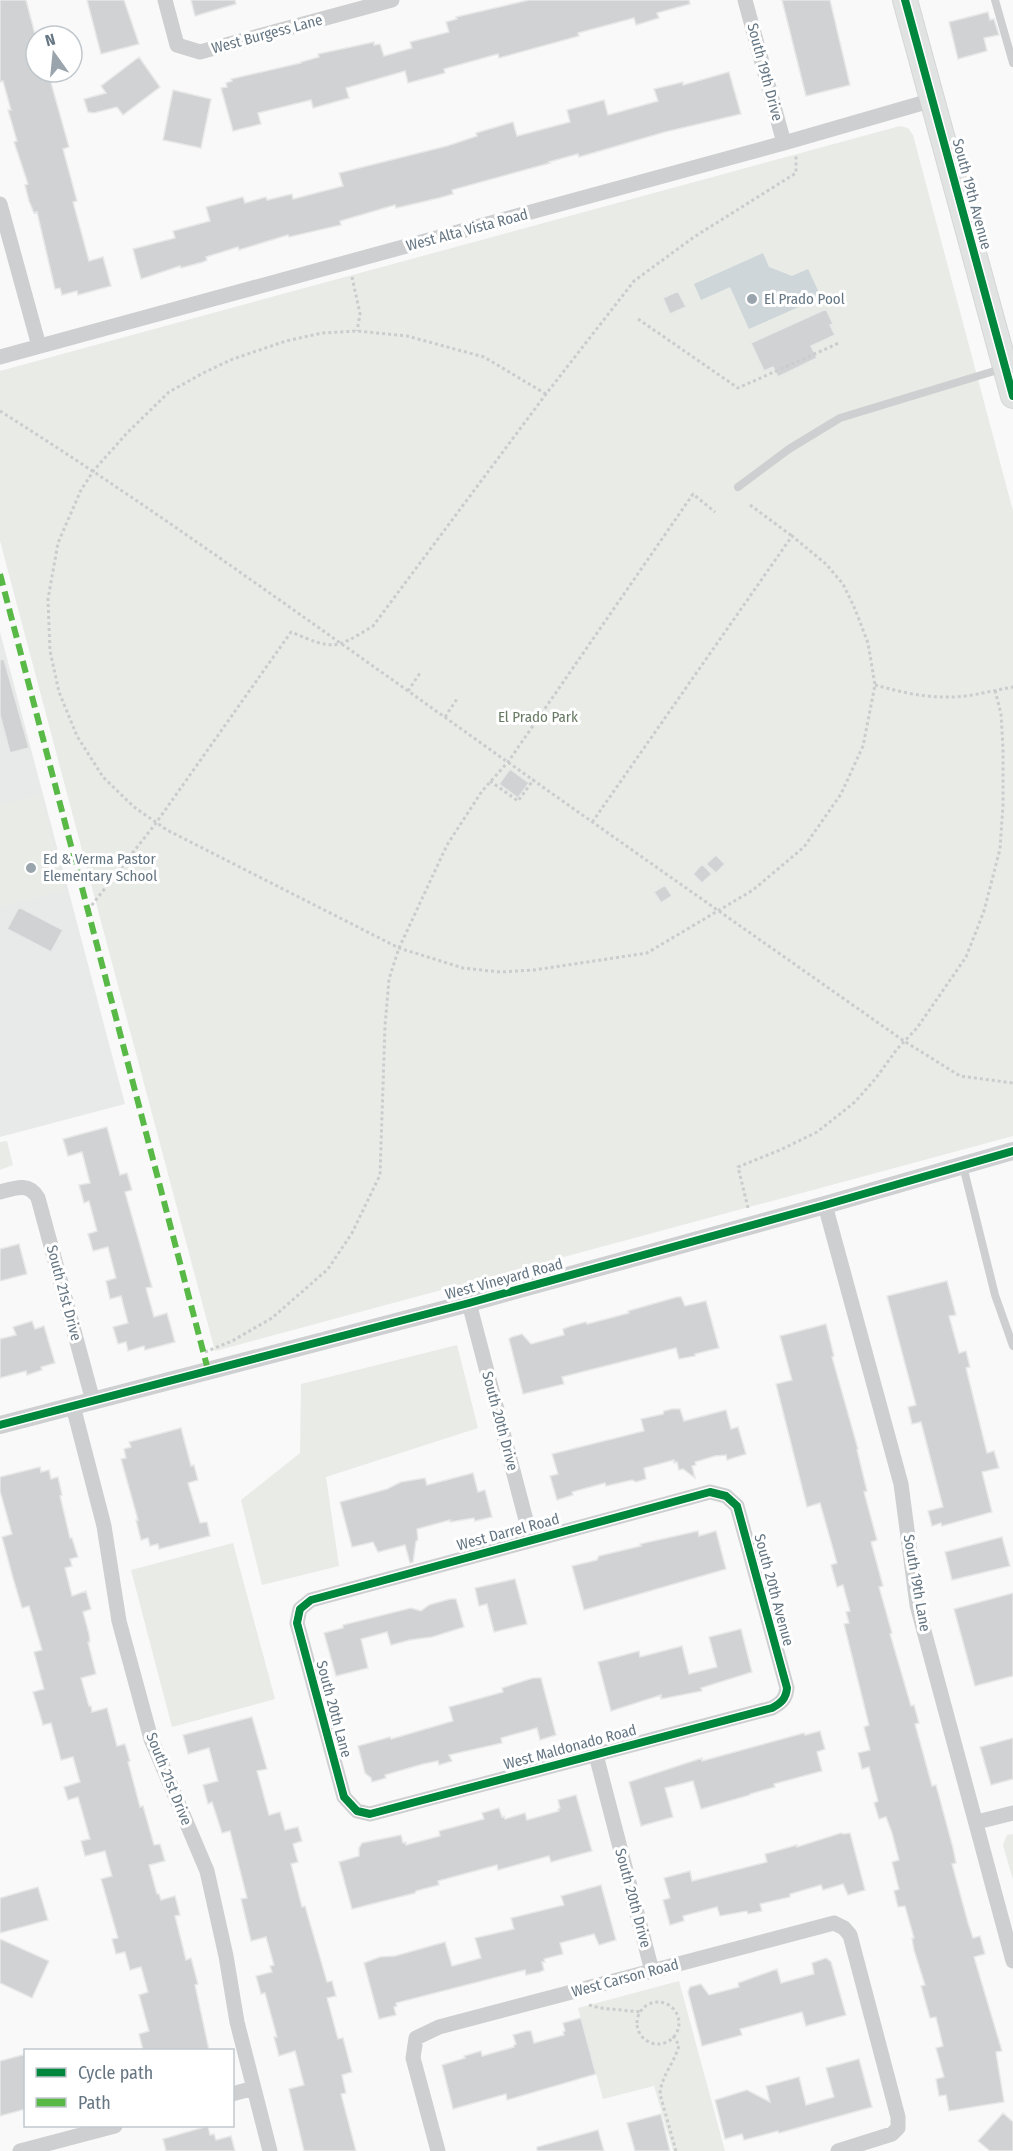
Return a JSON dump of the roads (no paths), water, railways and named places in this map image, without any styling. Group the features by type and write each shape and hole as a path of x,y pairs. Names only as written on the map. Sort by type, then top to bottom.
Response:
{"main road":[{"name":"South 19th Avenue","path":"905,0 1013,396"}],"street":[{"name":"West Burgess Lane","path":"165,0 177,45 200,52 392,0"},
{"name":"South 19th Drive","path":"745,0 790,142"},
{"name":"West Alta Vista Road","path":"0,357 790,142 933,100"},
{"path":"0,204 39,346"},
{"name":"West Vineyard Road","path":"0,1425 469,1303 753,1226 1013,1151"},
{"name":"South 21st Drive","path":"0,1192 20,1187 30,1188 38,1198 93,1401"},
{"name":"South 19th Lane","path":"825,1205 902,1484 918,1605 1013,1961"},
{"name":"South 20th Drive","path":"469,1303 531,1539"},
{"name":"South 21st Drive","path":"73,1406 104,1526 122,1632 151,1739 207,1871 226,1956 237,2022 270,2151"},
{"name":"West Darrel Road","path":"300,1609 311,1600 531,1539 710,1492 726,1496"},
{"name":"South 20th Avenue","path":"726,1496 737,1506 785,1679 786,1696"},
{"name":"South 20th Lane","path":"300,1609 297,1623 344,1797 357,1811"},
{"name":"West Maldonado Road","path":"357,1811 370,1814 772,1708 786,1696"},
{"name":"South 20th Drive","path":"596,1755 652,1971"},
{"path":"977,1822 1013,1813"},
{"name":"West Carson Road","path":"438,2151 413,2058 416,2038 439,2027 834,1923 844,1928 850,1935 896,2105 898,2128 885,2138 838,2151"},
{"path":"234,2093 254,2088"},
{"path":"21,2151 111,2127"}],"lane":[{"path":"995,0 1013,63"},
{"path":"738,487 789,449 840,418 1005,368"},
{"path":"963,1166 995,1296 1012,1336 1013,1346"}],"place":[{"name":"El Prado Pool","path":"752,299"},
{"name":"Ed & Verma Pastor Elementary School","path":"31,868"}],"park label":[{"name":"El Prado Park","path":"538,717"}]}
